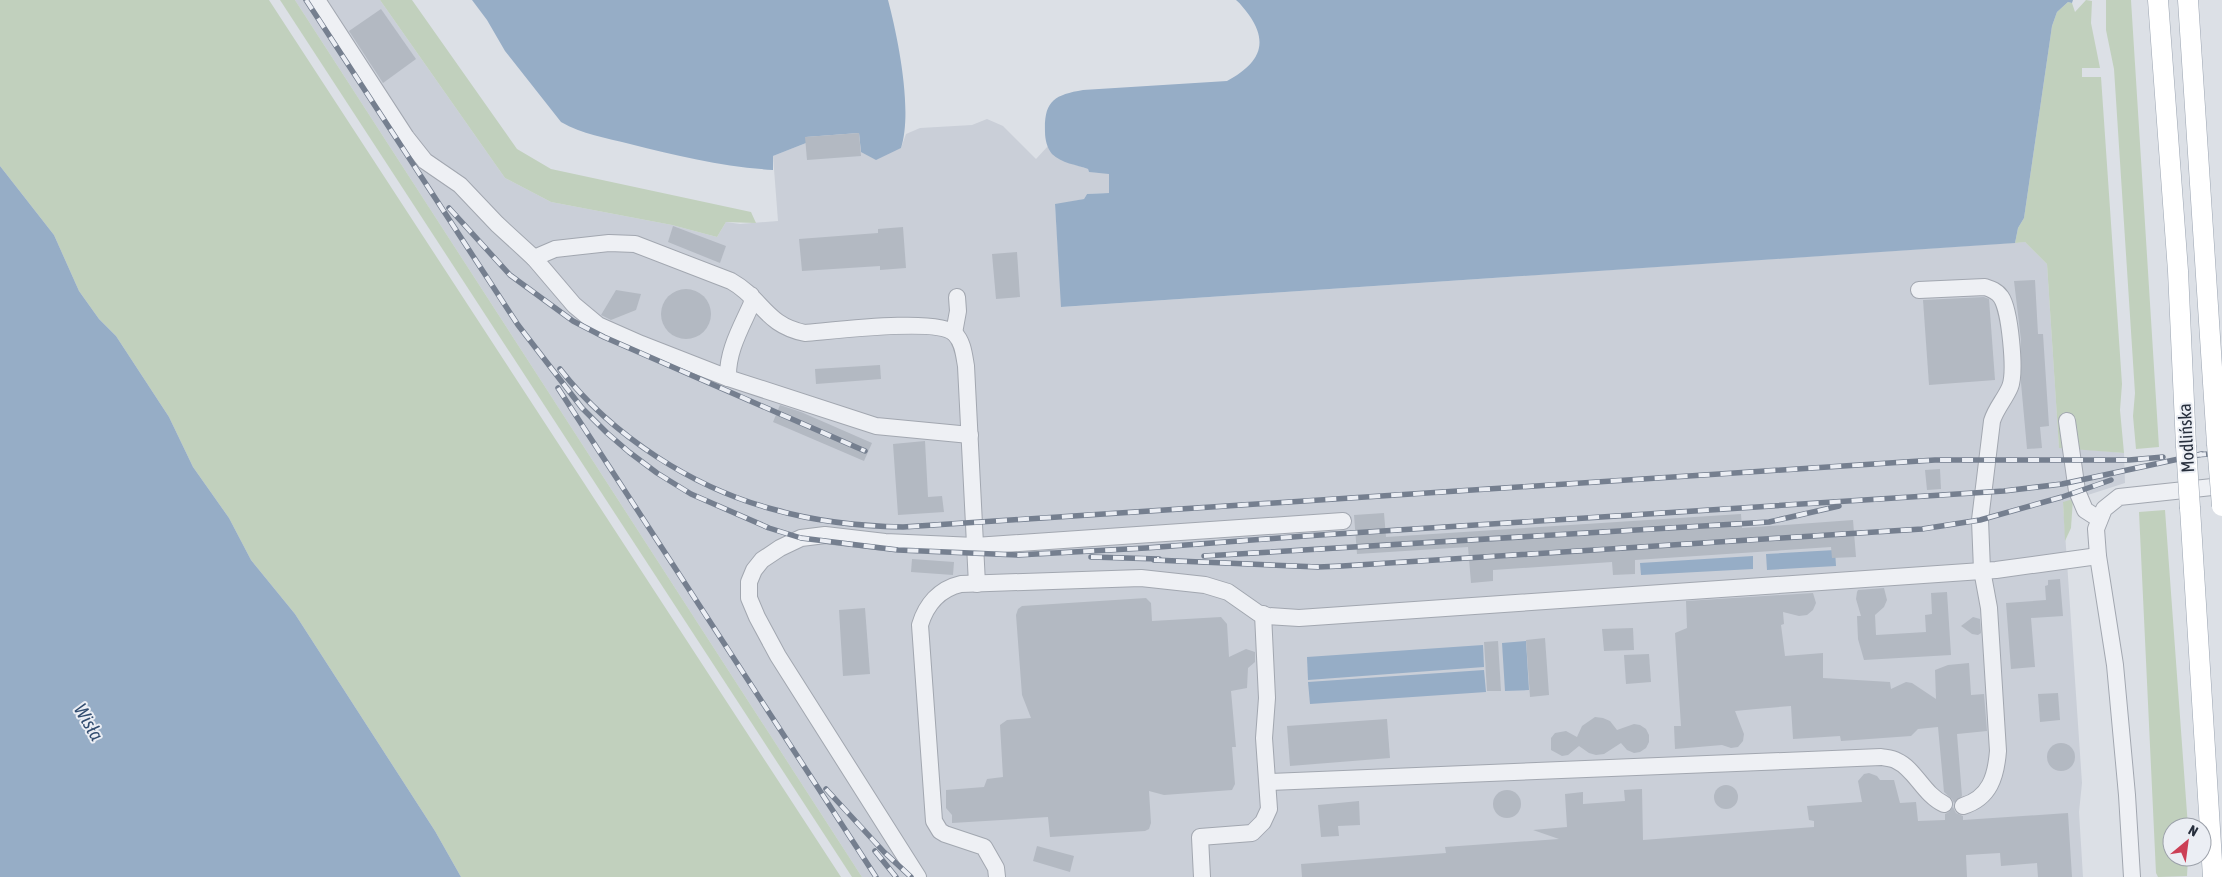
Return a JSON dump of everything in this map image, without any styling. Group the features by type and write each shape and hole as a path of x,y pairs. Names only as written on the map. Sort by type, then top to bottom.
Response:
{"main road":[{"name":"Modlińska","path":"2158,0 2178,271 2186,446 2213,877"},
{"name":"Modlińska","path":"2188,0 2222,511"}],"lane":[{"path":"316,0 406,137 425,161 460,185 496,224 534,258 574,305 598,325 640,344 728,378 876,426 970,435"},
{"path":"534,258 555,249 610,243 635,244 731,281 743,288 775,321 791,330 805,333 922,325 944,327 954,333 962,346 966,366 977,584"},
{"path":"1919,290 1985,287 1992,289 2000,296 2009,318 2012,376 2010,387 1995,410 1992,421 1980,520 1982,570 1989,608 1998,751 1996,774 1990,787 1972,803 1963,806"},
{"path":"728,378 727,364 730,351 752,303 751,296"},
{"path":"954,333 958,311 956,297"},
{"path":"2067,421 2077,491 2085,510 2099,518"},
{"path":"2132,877 2127,795 2115,665 2098,556 2096,528 2099,518 2111,502 2127,495 2222,486"},
{"path":"918,877 778,656 749,598 749,582 754,570 762,560 780,548 807,537 826,535 885,542 974,546 1343,521"},
{"path":"997,877 996,868 984,847 945,834 940,831 934,820 920,625 929,604 950,587 977,584 1141,578 1205,585 1228,592 1263,614 1286,618 1982,570 2098,556"},
{"path":"1202,877 1200,837 1252,833 1263,822 1269,809 1264,738 1267,698 1263,614"},
{"path":"1268,782 1881,757 1897,760 1938,801 1944,804"}],"shaded area":[{"path":"295,0 380,0 505,178 551,202 672,225 717,237 726,222 740,224 778,221 773,156 806,143 805,137 859,133 861,152 901,148 906,134 920,128 972,125 987,119 1003,126 1036,159 1048,146 1052,153 1067,162 1088,169 1089,172 1109,173 1109,193 1087,194 1084,199 1055,205 1062,307 2025,242 2047,264 2059,447 2124,453 2125,483 2063,503 2082,783 2079,812 2083,877 862,877"}],"green space":[{"path":"0,0 269,0 841,877 461,877 435,831 295,614 251,560 229,518 193,467 169,417 116,336 99,319 79,291 54,235 0,166"},
{"path":"280,0 295,0 862,877 852,877"},
{"path":"380,0 412,0 517,149 551,169 751,212 756,223 726,222 717,237 672,225 551,202 505,178"},
{"path":"2086,0 2092,1 2091,23 2100,68 2082,68 2082,77 2101,77 2122,384 2120,410 2124,453 2059,448 2047,264 2025,242 2015,243 2018,228 2024,218 2052,26 2057,12 2068,2 2072,3 2075,12"},
{"path":"2106,0 2131,0 2159,447 2136,449 2133,416 2135,393 2114,69 2106,30"},
{"path":"2073,499 2071,528 2065,541 2063,502"},
{"path":"2165,510 2187,817 2162,817 2162,867 2187,867 2187,876 2158,877 2156,873 2139,512"}],"water":[{"path":"472,0 888,0 900,54 905,95 904,133 901,148 876,160 861,152 859,133 806,137 806,143 773,156 773,170 701,160 586,133 561,122 505,51 487,20"},
{"path":"1236,0 2073,0 2072,3 2068,2 2057,12 2052,26 2024,218 2018,228 2015,243 1061,307 1055,204 1084,199 1087,194 1109,193 1109,174 1089,172 1088,169 1064,162 1052,154 1045,135 1046,113 1049,106 1058,97 1083,90 1227,81 1253,61 1259,45 1256,26"},
{"name":"Wisła","path":"0,166 54,235 79,291 99,319 116,336 169,417 193,467 229,518 251,560 295,614 435,831 461,877 0,877"},
{"path":"1835,550 1836,566 1767,570 1766,554"},
{"path":"1753,556 1753,569 1641,575 1640,563"},
{"path":"1526,641 1529,690 1505,691 1502,643"},
{"path":"1483,645 1484,667 1308,680 1307,657"},
{"path":"1484,670 1486,692 1310,704 1308,682"}],"building":[{"path":"381,9 416,59 383,83 349,31"},
{"path":"859,133 861,156 807,160 805,137"},
{"path":"673,226 726,246 720,263 668,242"},
{"path":"903,227 906,268 880,270 880,266 802,271 799,239 878,233 878,229"},
{"path":"1017,252 1020,297 996,299 992,254"},
{"path":"2035,280 2038,334 2043,334 2049,426 2040,427 2042,448 2027,449 2021,383 2021,340 2014,281"},
{"path":"686,289 696,291 704,296 709,304 711,314 709,324 704,332 696,337 686,339 676,337 668,332 663,324 661,314 663,304 668,296 676,291"},
{"path":"616,290 641,294 636,310 611,320 601,315"},
{"path":"1984,297 1989,299 1995,380 1929,385 1923,300"},
{"path":"880,365 881,379 816,384 815,369"},
{"path":"780,405 801,412 872,443 864,461 773,422"},
{"path":"925,441 928,497 942,496 944,512 898,515 893,444"},
{"path":"1940,469 1941,489 1927,490 1925,470"},
{"path":"1384,513 1386,537 1741,514 1742,528 1853,520 1856,557 1832,558 1831,547 1635,560 1635,574 1613,575 1612,562 1493,570 1493,581 1471,583 1468,547 1357,554 1354,515"},
{"path":"912,559 954,562 953,575 911,572"},
{"path":"2060,579 2063,616 2031,618 2035,667 2011,669 2006,603 2046,600 2045,586 2048,585 2048,580"},
{"path":"1884,588 1887,600 1884,607 1875,615 1876,635 1926,632 1925,615 1932,614 1931,593 1947,592 1951,655 1864,660 1858,639 1857,616 1861,616 1856,599 1857,592 1858,590"},
{"path":"1813,593 1816,603 1813,610 1807,615 1799,616 1783,612 1784,624 1781,625 1785,656 1823,653 1823,678 1890,682 1891,689 1906,682 1912,683 1936,699 1935,670 1948,665 1969,663 1971,695 1984,694 1987,731 1957,734 1962,796 1954,803 1944,792 1938,727 1918,729 1911,736 1841,741 1840,736 1793,739 1791,706 1735,711 1744,734 1743,741 1738,747 1731,748 1722,745 1675,749 1674,726 1681,726 1675,633 1687,628 1686,601"},
{"path":"1146,598 1151,603 1152,621 1221,617 1227,624 1229,657 1246,649 1255,652 1255,662 1248,668 1247,688 1231,691 1236,747 1232,747 1235,784 1232,790 1164,795 1149,791 1151,823 1149,829 1145,831 1050,837 1048,817 952,823 952,815 946,808 946,790 984,787 987,779 1003,777 1000,725 1007,720 1031,718 1022,695 1016,615 1018,609 1022,606"},
{"path":"865,608 870,674 843,676 839,610"},
{"path":"1973,617 1980,619 1981,633 1978,635 1972,634 1961,626"},
{"path":"1633,628 1634,650 1604,651 1602,629"},
{"path":"1545,638 1549,695 1530,697 1526,640"},
{"path":"1498,641 1501,691 1487,691 1484,642"},
{"path":"1649,654 1651,682 1626,684 1624,655"},
{"path":"2058,693 2060,720 2040,722 2038,694"},
{"path":"1595,717 1610,721 1617,730 1634,724 1640,725 1646,729 1649,735 1649,742 1646,748 1634,753 1627,750 1621,743 1604,754 1596,755 1589,753 1579,746 1568,755 1562,756 1551,750 1551,738 1555,733 1566,731 1577,737 1582,726"},
{"path":"1387,719 1390,758 1290,766 1287,726"},
{"path":"2061,743 2071,747 2075,757 2071,767 2061,771 2051,767 2047,757 2051,747"},
{"path":"1869,773 1877,776 1880,780 1894,780 1900,803 1916,802 1918,821 1945,820 1945,814 1953,807 1956,813 1963,816 1963,820 2068,813 2072,877 2038,877 2037,863 2001,866 2000,853 1966,855 1967,877 1302,877 1301,864 1446,853 1445,847 1559,839 1533,830 1567,827 1565,794 1583,792 1583,804 1625,801 1624,790 1642,789 1643,840 1814,827 1814,821 1809,820 1807,806 1862,802 1858,781 1864,774"},
{"path":"1726,785 1734,789 1738,797 1734,805 1726,809 1718,805 1714,797 1718,789"},
{"path":"1507,790 1517,794 1521,804 1517,814 1507,818 1497,814 1493,804 1497,794"},
{"path":"1359,801 1360,825 1338,826 1339,836 1321,837 1318,805"},
{"path":"1037,846 1074,856 1070,872 1033,861"}],"railway":[{"path":"306,0 518,325 582,408 629,452 657,473 691,494 769,528 801,538 898,550 1018,555 1146,548 2004,491 2062,484 2202,454"},
{"path":"449,208 510,275 573,321 604,337 865,451"},
{"path":"560,369 604,416 630,438 685,474 745,501 776,510 839,523 871,526 903,527 1935,460 2129,460 2163,457"},
{"path":"558,388 876,877"},
{"path":"2195,455 2222,453"},
{"path":"1154,560 1318,567 1922,529 1980,520 2062,497 2111,480"},
{"path":"1204,556 1769,522 1839,506"},
{"path":"1091,557 1159,559"},
{"path":"826,789 884,852 911,877"},
{"path":"875,851 896,877"}]}
